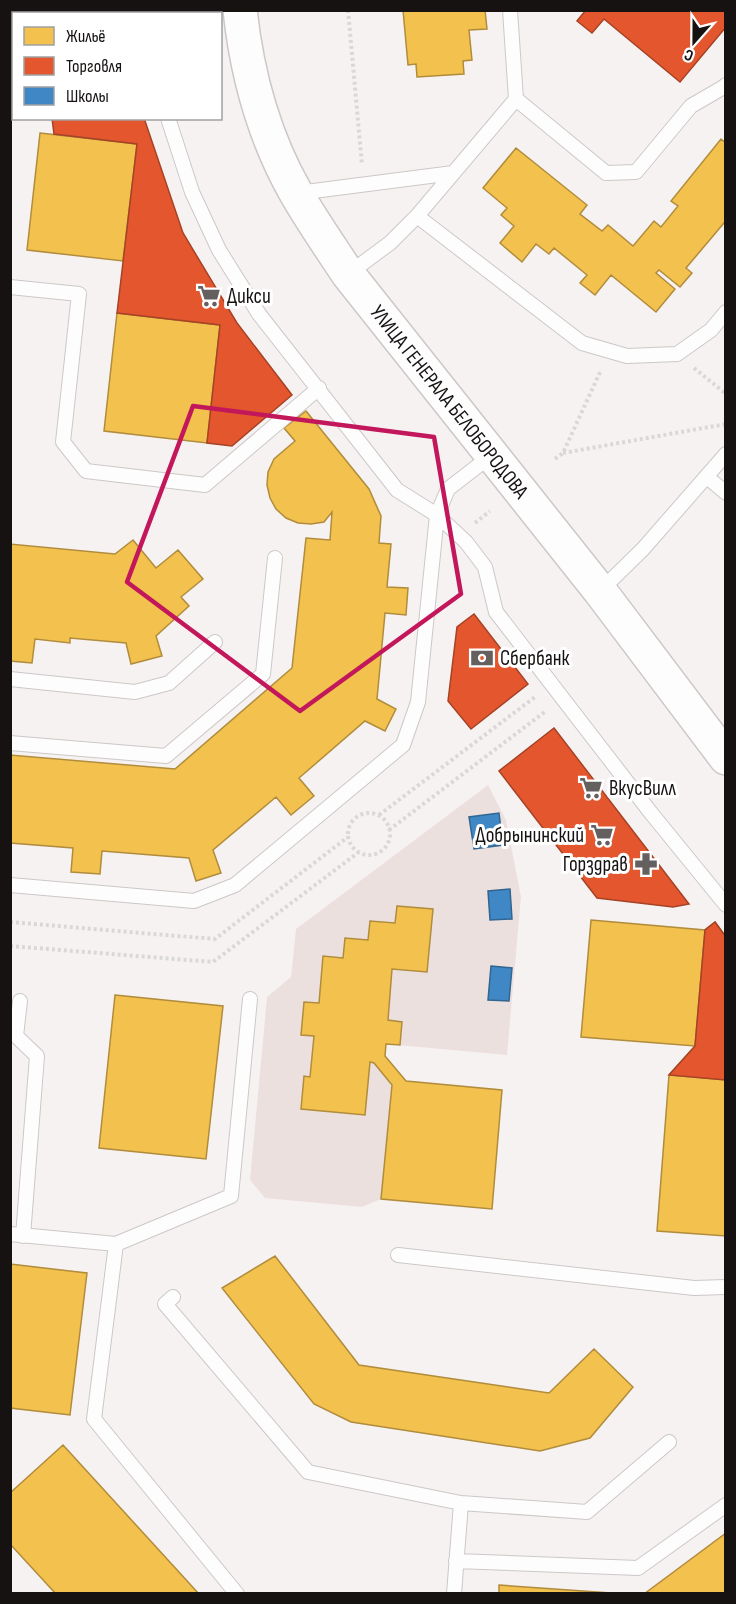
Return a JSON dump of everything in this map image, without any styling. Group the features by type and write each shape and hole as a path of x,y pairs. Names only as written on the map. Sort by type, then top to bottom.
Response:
{"main road":[{"name":"УЛИЦА ГЕНЕРАЛА БЕЛОБОРОДОВА","path":"240,10 244,49 256,100 274,148 296,193 348,274 600,591 726,758"}],"lane":[{"path":"348,274 390,243 417,216 516,99 510,10"},
{"path":"516,99 606,173 636,172 691,106 726,85"},
{"path":"169,120 192,192 219,250 260,314 397,490 437,515 466,542 485,567 496,612 651,813 726,905"},
{"path":"296,193 453,173"},
{"path":"417,216 582,343 627,356 677,354 711,330 726,312"},
{"path":"10,287 79,294 63,442 86,471 205,485 319,388"},
{"path":"600,591 643,549 726,454"},
{"path":"10,885 195,901 235,885 403,745 418,702 437,515 448,489 492,455"},
{"path":"707,477 726,493"},
{"path":"10,743 166,756 263,674 275,558"},
{"path":"10,679 135,692 169,683 215,642"},
{"path":"21,1001 16,1036 37,1056 17,1235 116,1244 231,1196 250,999"},
{"path":"116,1244 94,1419 237,1593"},
{"path":"398,1255 694,1288 726,1287"},
{"path":"173,1297 165,1304 308,1472 461,1503 587,1512 669,1442"},
{"path":"454,1593 461,1503"},
{"path":"456,1561 638,1568 726,1505"}],"path":[{"path":"348,10 364,184"},
{"path":"563,453 609,351"},
{"path":"677,354 726,394"},
{"path":"555,459 563,453 726,424"},
{"path":"475,524 490,511"},
{"path":"379,815 552,684"},
{"path":"389,830 563,698"},
{"path":"361,814 379,815 386,821 389,830 389,839 385,847 377,853 368,855 352,846 348,837 348,828 361,814"},
{"path":"10,946 213,962 359,852"}],"highlighted area":[{"path":"193,406 434,437 461,594 300,711 127,582"}],"shaded area":[{"path":"488,785 506,820 521,897 507,1055 386,1044 385,1056 392,1080 381,1199 362,1207 265,1198 250,1180 267,997 291,977 296,929"}],"building: Жильё":[{"path":"403,10 485,10 487,29 469,30 472,60 463,61 464,74 417,77 416,64 408,65"},
{"path":"40,133 137,144 123,261 27,250"},
{"path":"721,139 726,143 726,224 724,223 686,268 692,273 680,287 659,270 656,273 675,289 656,312 611,275 595,295 580,283 587,275 554,248 549,254 536,244 522,262 500,243 514,226 501,215 507,208 483,188 516,148 587,205 580,214 602,231 608,225 633,246 654,221 661,227 678,206 671,201"},
{"path":"117,313 220,325 207,443 104,431"},
{"path":"306,411 369,489 381,516 379,543 391,544 387,587 408,588 406,615 385,613 377,699 396,709 385,731 365,721 299,778 314,796 291,815 276,797 213,850 221,873 196,881 189,858 102,851 100,874 71,872 73,848 10,843 10,755 175,769 292,668 306,538 330,540 332,512 324,522 298,523 286,518 276,509 267,485 268,472 274,459 295,441 284,428"},
{"path":"133,540 156,568 178,550 203,579 181,597 189,606 156,636 162,656 131,664 126,643 70,638 70,643 35,639 32,663 10,661 10,544 115,554"},
{"path":"397,906 433,909 427,972 392,969 388,1020 402,1022 400,1045 386,1044 385,1056 406,1081 502,1090 492,1209 381,1199 392,1085 374,1063 370,1062 365,1115 301,1109 304,1076 310,1077 314,1036 301,1035 304,1002 319,1003 323,956 343,958 345,938 368,940 370,921 395,923"},
{"path":"591,920 705,930 695,1046 581,1037"},
{"path":"715,922 726,937 726,1236 657,1231 669,1075 695,1046 705,930"},
{"path":"115,995 223,1006 206,1159 99,1148"},
{"path":"669,1075 726,1080 726,1236 657,1231"},
{"path":"275,1256 359,1365 549,1393 594,1349 633,1387 590,1438 540,1451 351,1422 314,1404 222,1288"},
{"path":"10,1264 87,1273 70,1415 10,1408"},
{"path":"63,1445 199,1594 56,1594 10,1544 10,1493"},
{"path":"726,1533 726,1594 644,1594"},
{"path":"499,1585 626,1594 499,1594"}],"building: Торговля":[{"path":"43,10 126,10 126,12 42,12"},
{"path":"586,10 726,10 726,27 680,82 604,19 592,33 577,21"},
{"path":"52,120 145,120 183,233 237,323 292,395 232,446 207,443 220,325 117,313 137,144 54,134"},
{"path":"474,614 528,684 471,729 448,701 457,627"},
{"path":"554,728 689,904 673,907 597,898 499,771"},
{"path":"715,922 726,937 726,1080 669,1075 695,1046 705,930"}],"building: Школы":[{"path":"499,813 503,845 474,849 469,817"},
{"path":"510,889 512,919 490,920 488,891"},
{"path":"491,966 512,968 509,1001 488,1000"}],"place":[{"name":"Дикси","path":"209,296"},
{"name":"Сбербанк","path":"482,658"},
{"name":"ВкусВилл","path":"591,788"},
{"name":"Добрынинский","path":"602,835"},
{"name":"Горздрав","path":"646,864"}]}
